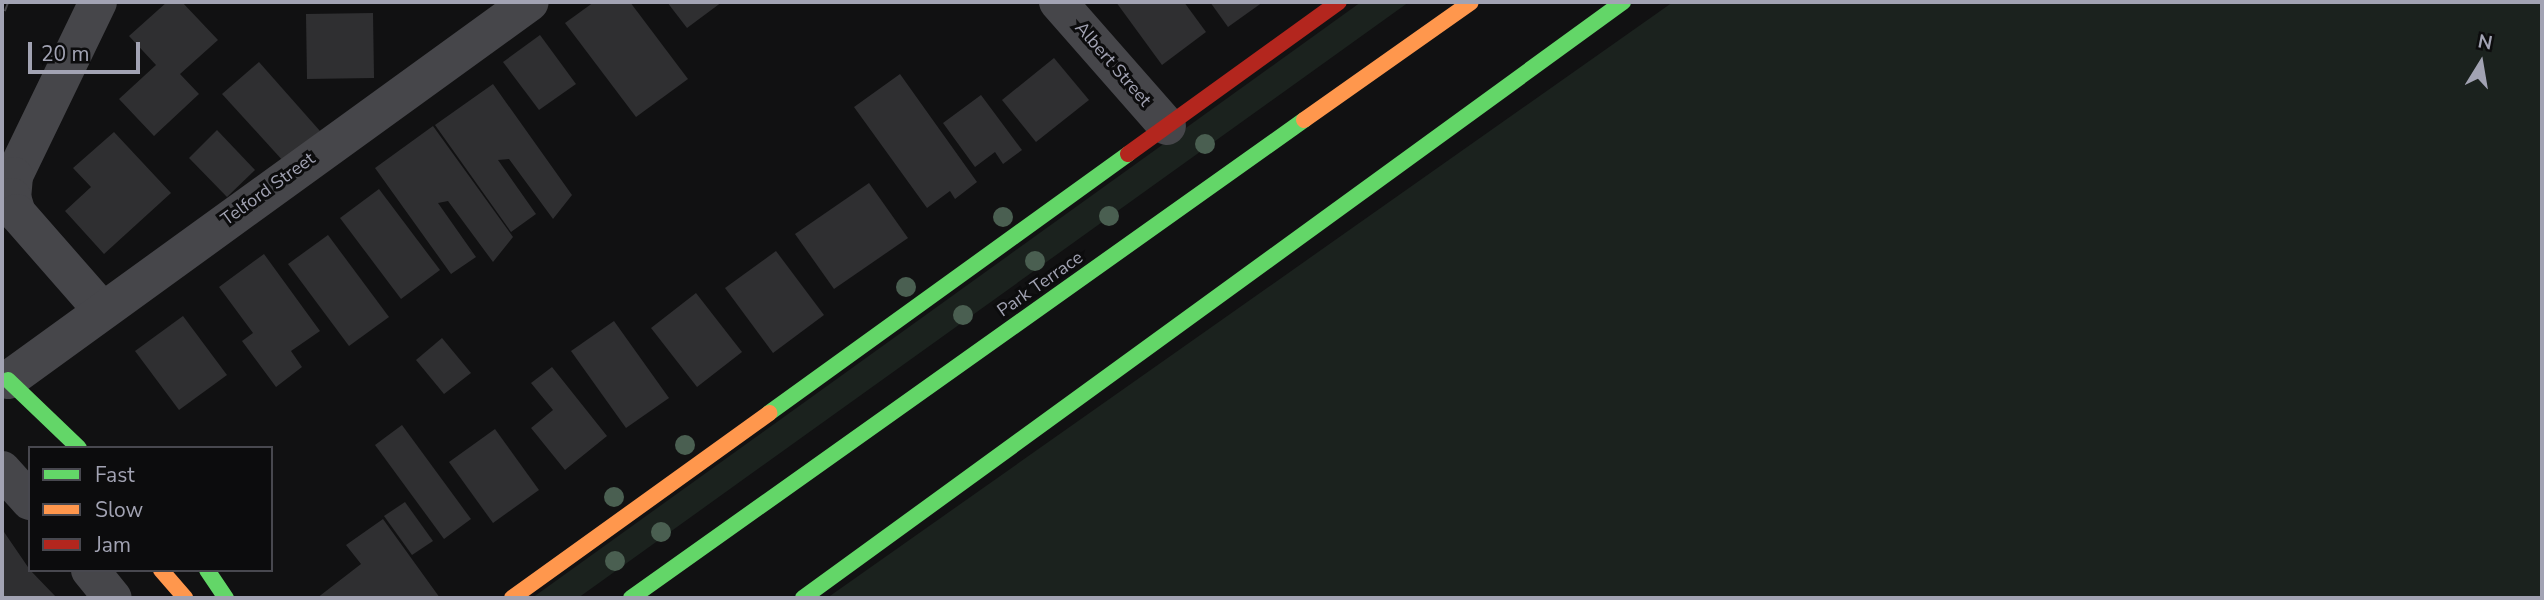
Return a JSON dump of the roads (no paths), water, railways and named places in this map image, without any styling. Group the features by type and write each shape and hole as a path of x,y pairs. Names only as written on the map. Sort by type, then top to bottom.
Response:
{"main road":[{"path":"512,598 1339,2"},
{"name":"Park Terrace","path":"631,598 1471,2"},
{"path":"803,598 1623,2"},
{"path":"5,376 58,446"},
{"path":"5,376 77,446"},
{"path":"163,572 186,598"},
{"path":"208,572 226,598"}],"street":[{"path":"98,2 14,176 12,197 17,213 101,309"},
{"name":"Telford Street","path":"5,376 530,2"},
{"name":"Albert Street","path":"1058,2 1167,126"},
{"path":"2,470 28,499"},
{"path":"92,572 113,598"}],"railway":[{"path":"2,10 5,2"}]}
